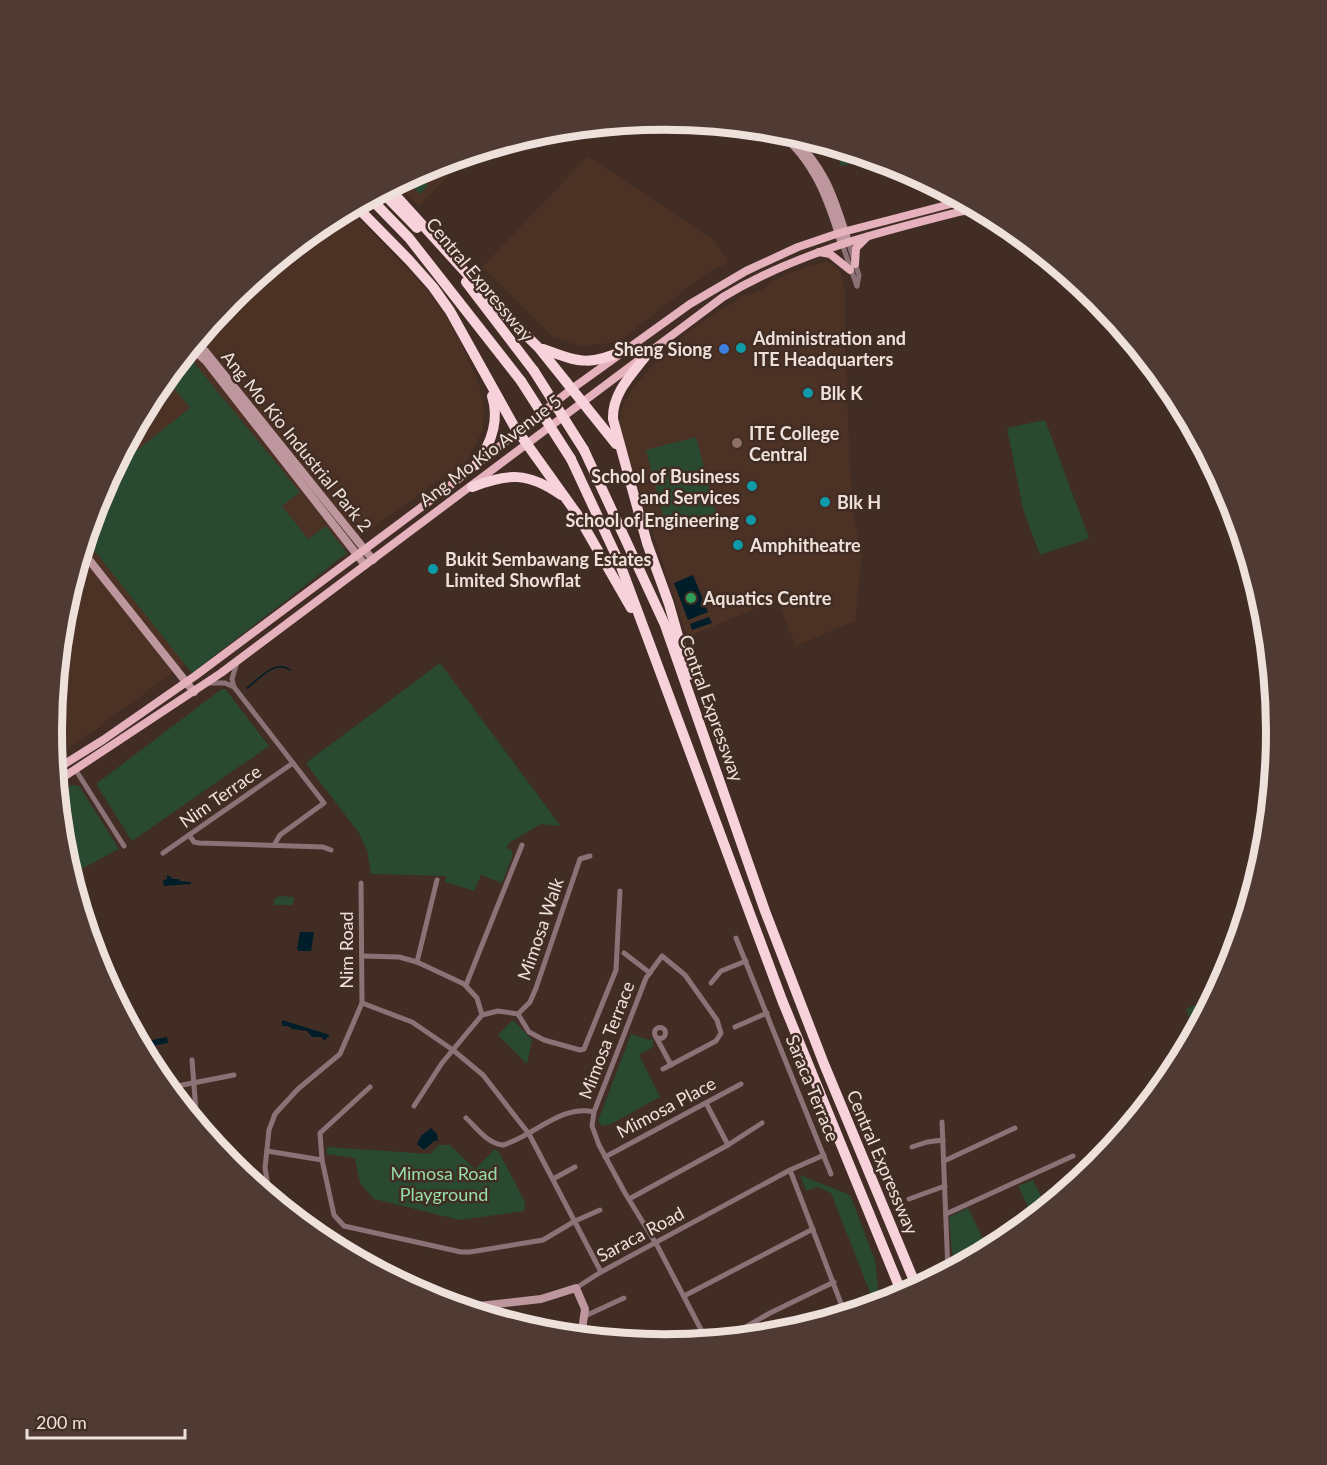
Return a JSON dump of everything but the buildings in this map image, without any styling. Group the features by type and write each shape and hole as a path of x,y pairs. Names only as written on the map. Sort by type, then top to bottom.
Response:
{"highway":[{"path":"395,194 504,314 540,348 620,449"},
{"name":"Central Expressway","path":"388,198 474,292 534,371 585,450 665,625 765,911 824,1064 914,1280"},
{"name":"Central Expressway","path":"376,204 409,238 521,381 571,459 620,564 782,1000 899,1287"},
{"path":"362,212 409,260 450,311 519,432 590,535 641,629 648,637"},
{"path":"540,348 588,362 629,349"},
{"path":"645,357 618,394 613,412 620,449 678,637 695,706"},
{"path":"476,465 486,450 495,424 496,409 487,378"},
{"path":"471,487 503,476 525,477 548,486 566,499"}],"main road":[{"name":"Ang Mo Kio Avenue 5","path":"63,765 187,682 476,465 573,388 690,304 746,271 798,247 951,204"},
{"name":"Ang Mo Kio Avenue 5","path":"63,777 238,661 723,297 769,271 819,251 964,211"},
{"path":"819,251 830,254 853,267 856,248 867,237"}],"street":[{"path":"791,144 806,159 821,183 842,233"},
{"path":"802,147 826,178 853,267"},
{"name":"Ang Mo Kio Industrial Park 2","path":"201,348 373,560"},
{"name":"Ang Mo Kio Industrial Park 2","path":"197,353 206,361 365,565"},
{"path":"355,536 375,541"},
{"path":"88,558 194,692"},
{"path":"346,562 355,573"},
{"path":"234,687 233,671 238,661"},
{"path":"207,683 225,683 234,687 324,803 280,835 274,845"},
{"name":"Nim Terrace","path":"163,853 293,763"},
{"path":"75,769 124,846"},
{"path":"189,835 194,842 199,843 323,847 331,850"},
{"path":"466,985 522,845"},
{"name":"Mimosa Walk","path":"518,1014 530,1002 536,988 580,859 590,856"},
{"path":"417,962 437,880"},
{"name":"Nim Road","path":"268,1186 265,1168 269,1130 275,1114 298,1089 340,1054 362,1003 361,883"},
{"path":"414,1106 453,1050 482,1015 498,1011 518,1014 529,1032 544,1040 580,1050 584,1048 616,970 620,891"},
{"name":"Saraca Terrace","path":"736,938 831,1174"},
{"name":"Mimosa Terrace","path":"624,953 650,973 646,978 594,1112 593,1130 605,1157 656,1243 703,1333"},
{"path":"362,956 394,956 417,962 466,985 477,998 482,1015"},
{"path":"650,973 662,956 685,975 721,1029 720,1037 716,1041 663,1069"},
{"path":"711,982 721,971 746,961"},
{"path":"362,1003 412,1022 453,1050 483,1075 529,1134 601,1272"},
{"path":"735,1027 767,1013"},
{"path":"656,1037 670,1065"},
{"path":"192,1060 196,1111"},
{"path":"177,1086 234,1076"},
{"name":"Mimosa Place","path":"605,1157 741,1084"},
{"path":"370,1087 320,1132 322,1160 334,1215 344,1226 460,1252 470,1252 535,1242 600,1210"},
{"path":"706,1102 728,1145"},
{"path":"466,1118 488,1139 498,1144 508,1143 529,1134 570,1111 584,1109 594,1112"},
{"path":"942,1122 948,1263"},
{"path":"628,1198 728,1145 762,1123"},
{"path":"944,1161 1015,1128"},
{"path":"912,1147 943,1140"},
{"path":"267,1151 322,1160"},
{"name":"Saraca Road","path":"480,1306 541,1299 576,1288 601,1272 790,1170 824,1155"},
{"path":"946,1214 1073,1156"},
{"path":"553,1179 575,1167"},
{"path":"790,1170 843,1307"},
{"path":"778,1177 795,1182"},
{"path":"909,1199 945,1186"},
{"path":"684,1296 813,1229"},
{"path":"742,1329 834,1282"},
{"path":"576,1288 583,1302 585,1317 583,1329"},
{"path":"585,1317 624,1298"}],"shaded area":[{"path":"588,156 716,242 729,262 705,274 618,342 580,346 553,337 482,267"},
{"path":"456,167 419,206 403,190"},
{"path":"355,216 427,290 445,314 462,345 479,384 484,408 483,430 468,459 63,753 63,693 67,654 82,577 107,502 142,431 186,366 238,307 297,255"},
{"name":"ITE College Central","path":"828,261 841,272 845,293 845,352 852,510 862,554 855,621 796,646 777,600 687,637 620,430 621,409 645,374 680,339 702,322 745,295 767,287 772,281 805,267"}],"green space":[{"path":"838,157 852,161 853,163 841,166"},
{"path":"423,181 428,186 420,194 411,186"},
{"path":"191,360 300,492 282,506 308,539 326,526 347,553 192,673 91,546 107,502 129,457 190,408 172,385"},
{"path":"1045,420 1089,538 1040,555 1023,509 1007,428"},
{"path":"696,437 716,513 666,527 646,450"},
{"path":"440,663 560,825 541,824 509,843 507,848 513,855 502,883 481,875 474,891 445,882 446,876 371,874 367,850 359,833 307,765 307,762"},
{"path":"225,689 269,746 132,841 96,784"},
{"path":"72,785 79,786 119,849 78,871 73,850 65,789"},
{"path":"279,896 294,897 293,905 274,905 274,900"},
{"path":"1200,1003 1200,1004 1191,1022 1186,1009"},
{"path":"513,1020 532,1040 527,1064 498,1035"},
{"path":"631,1034 650,1040 653,1038 653,1047 639,1055 660,1097 611,1124 602,1126 598,1121"},
{"name":"Mimosa Road Playground","path":"439,1145 450,1145 475,1169 495,1149 500,1154 525,1202 524,1211 460,1220 374,1199 360,1183 355,1158 327,1154 327,1147 430,1154"},
{"path":"800,1175 850,1195 875,1260 879,1295 872,1297 831,1193 817,1187 806,1191"},
{"path":"1033,1180 1042,1200 1029,1210 1018,1186"},
{"path":"968,1208 984,1241 953,1260 949,1217"}],"water":[{"name":"Aquatics Centre","path":"693,575 708,612 688,620 674,583"},
{"path":"709,617 712,623 692,630 690,624"},
{"path":"167,875 172,879 191,882 191,884 164,886 163,880 167,879"},
{"path":"300,932 314,932 311,951 297,949"},
{"path":"282,1020 330,1035 324,1041 322,1037 312,1037 307,1031 282,1026"},
{"path":"167,1037 168,1043 150,1046 147,1041"},
{"path":"431,1128 437,1134 438,1141 434,1141 424,1150 417,1144 421,1136"}],"waterway":[{"path":"247,688 273,668 284,667 290,670"}],"place":[{"name":"Administration and ITE Headquarters","path":"741,348"},
{"name":"Sheng Siong","path":"724,349"},
{"name":"Blk K","path":"808,393"},
{"name":"ITE College Central","path":"737,443"},
{"name":"School of Business and Services","path":"752,486"},
{"name":"Blk H","path":"825,502"},
{"name":"School of Engineering","path":"751,520"},
{"name":"Amphitheatre","path":"738,545"},
{"name":"Bukit Sembawang Estates Limited Showflat","path":"433,569"},
{"name":"Aquatics Centre","path":"691,598"}]}
